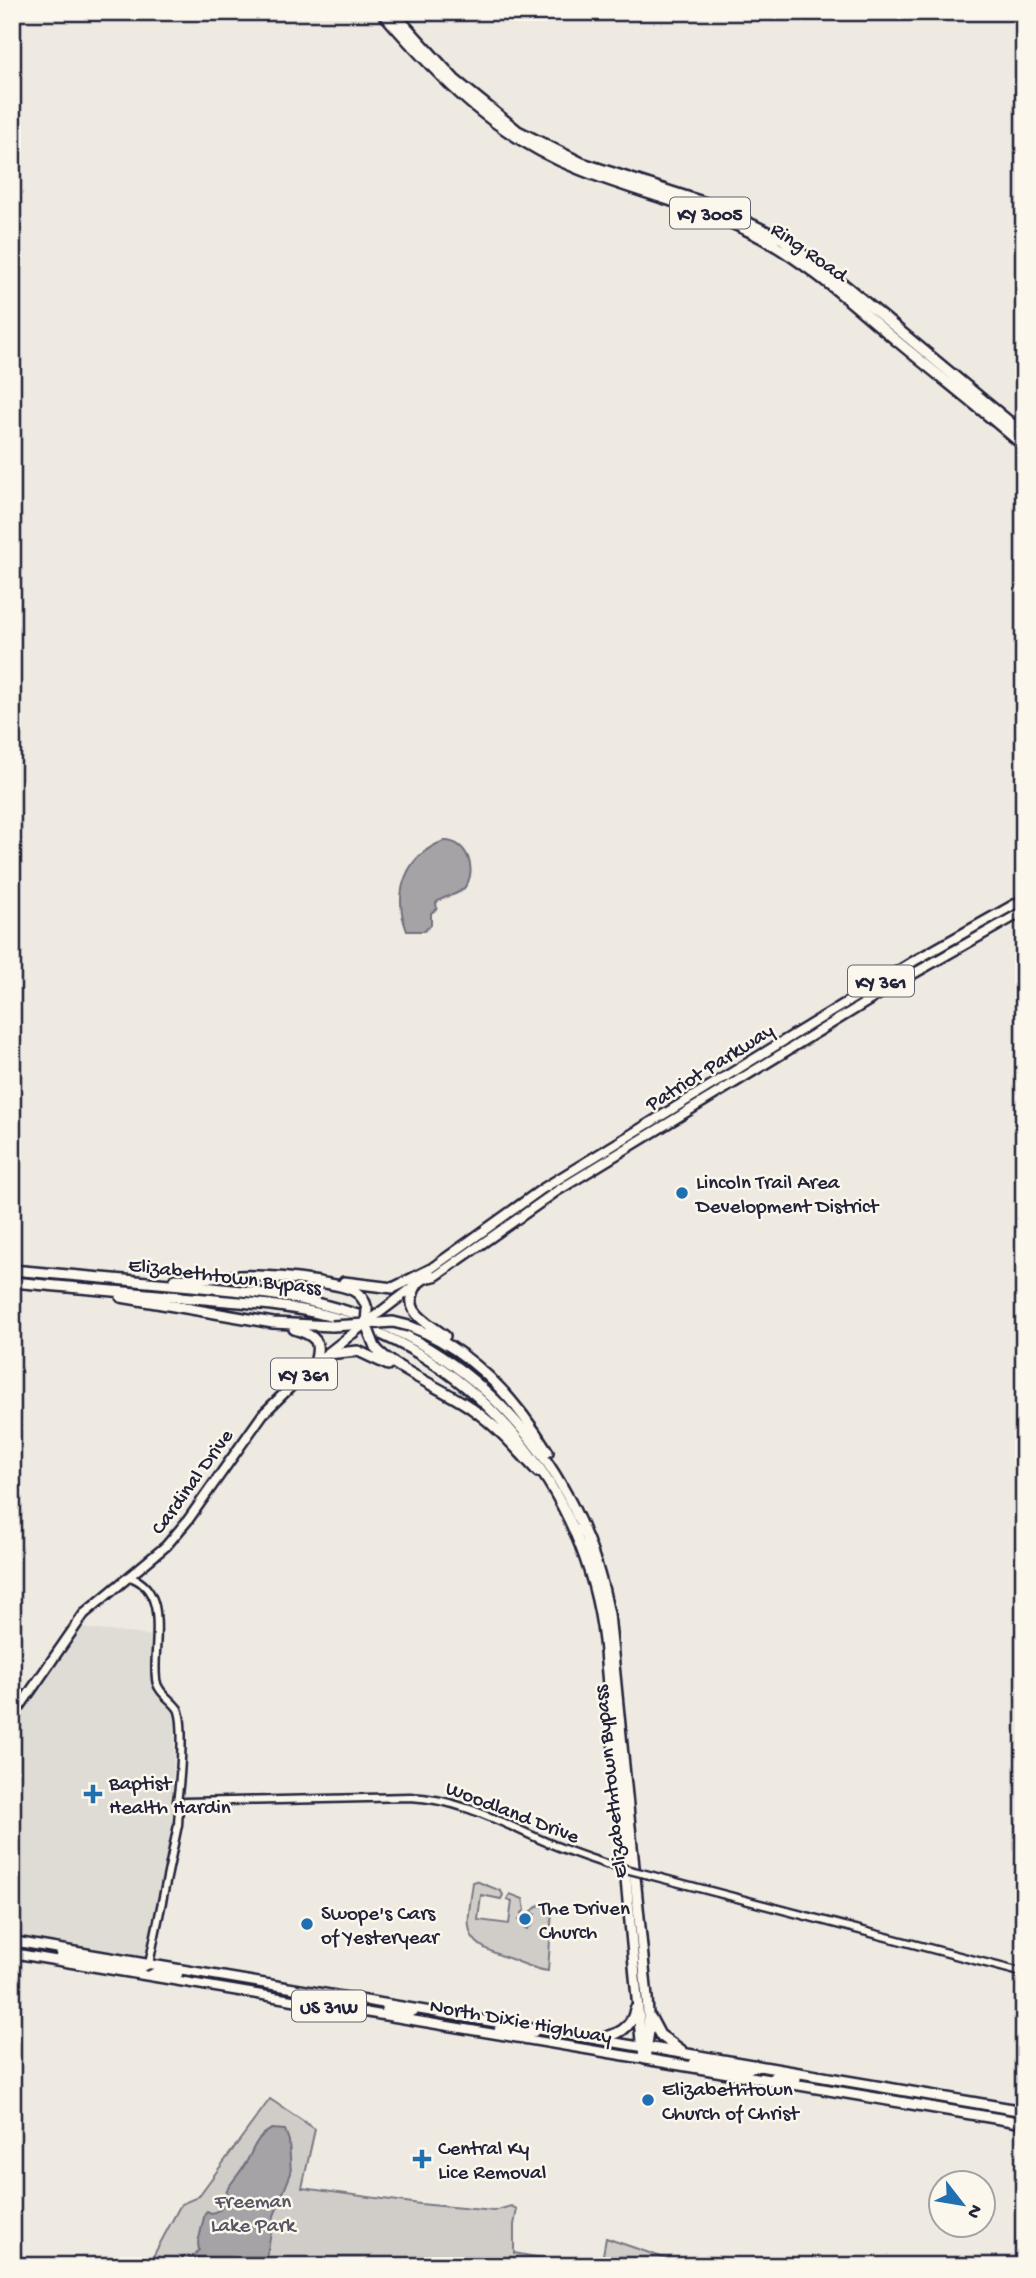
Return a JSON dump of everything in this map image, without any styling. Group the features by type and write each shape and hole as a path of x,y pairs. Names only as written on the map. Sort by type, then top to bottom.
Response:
{"highway":[{"name":"Ring Road","path":"382,12 444,82 473,108 505,131 564,163 703,210 774,245 841,294 1024,446"},
{"name":"Ring Road","path":"393,12 455,80 518,131 582,163 688,196 726,211 782,239 847,287 1024,435"},
{"name":"Elizabethtown Bypass","path":"12,1270 221,1289 331,1306 390,1327 447,1360 492,1395 535,1443 570,1498 594,1555 609,1614 647,1998 645,2059"},
{"path":"51,1274 182,1280 256,1275 338,1281 386,1288 424,1277"},
{"path":"424,1277 410,1296 417,1314 504,1393 560,1470 570,1498"},
{"path":"294,1278 348,1287 358,1292 365,1300 366,1324 375,1347 386,1359 454,1397 499,1430 555,1492"},
{"name":"Elizabethtown Bypass","path":"12,1282 291,1308 343,1320 394,1341 443,1369 492,1409 526,1448 555,1492 582,1549 602,1626 637,1993 645,2047"},
{"path":"71,1287 273,1323 302,1332 317,1342 319,1348 315,1363"},
{"path":"273,1323 332,1326 393,1322 409,1325 433,1334 477,1366"},
{"path":"327,1354 358,1351 403,1373 417,1376"},
{"path":"597,2039 619,2033 630,2024 635,2013 637,1993"},
{"path":"647,1998 652,2023 660,2035 671,2045 689,2053"},
{"name":"US 31W","path":"645,2047 1024,2111"},
{"name":"North Dixie Highway","path":"645,2059 1024,2123"},
{"path":"679,2066 693,2063 746,2070 755,2065"},
{"path":"770,2081 776,2076 838,2086 853,2083"},
{"path":"823,2089 857,2091 950,2106 962,2100"},
{"path":"956,2112 971,2109 1024,2117"}],"main road":[{"name":"Patriot Parkway","path":"352,1334 542,1189 914,961 1024,899"},
{"name":"Patriot Parkway","path":"424,1277 436,1276 557,1191 906,978 1024,911"},
{"name":"Cardinal Drive","path":"12,1718 75,1624 98,1601 174,1538 272,1403 315,1363 352,1334"},
{"path":"12,1947 140,1968 149,1964"},
{"name":"North Dixie Highway","path":"12,1947 61,1948 645,2047"},
{"name":"North Dixie Highway","path":"12,1947 149,1976 645,2059"},
{"path":"149,1976 159,1971 266,1986 271,1984"},
{"path":"252,1993 259,1990 313,1998 325,1993"},
{"path":"326,2006 330,2000 335,1999 379,2006 386,2003"},
{"path":"326,2006 334,2003 410,2013 419,2009"},
{"path":"416,2021 425,2016 491,2025 496,2022"},
{"path":"479,2031 486,2028 533,2033 541,2030"},
{"path":"540,2042 553,2036 590,2041 597,2039"}],"street":[{"path":"130,1577 138,1580 154,1599 156,1683 180,1713 178,1824 149,1964"},
{"name":"Woodland Drive","path":"180,1804 410,1797 436,1800 461,1806 568,1852 606,1864 1024,1973"}],"shaded area":[{"path":"444,841 459,845 468,857 469,880 462,890 436,903 437,909 431,913 431,925 424,931 407,931 401,902 406,877 420,855"},
{"name":"Baptist Health Hardin","path":"80,1628 153,1636 150,1678 154,1693 172,1709 176,1722 173,1776 177,1814 146,1959 12,1936 12,1731"},
{"path":"272,2129 285,2130 289,2141 291,2173 274,2216 265,2266 182,2266 199,2250 198,2243 205,2213 221,2209 228,2188 256,2144"}],"green space":[{"path":"473,1882 501,1891 503,1895 501,1899 481,1895 478,1920 509,1924 512,1901 507,1899 510,1894 523,1899 524,1917 519,1920 527,1929 533,1924 530,1919 535,1914 531,1912 539,1905 552,1910 548,1971 494,1953 475,1940 470,1932 469,1912"},
{"name":"Freeman Lake Park","path":"270,2099 315,2129 302,2188 494,2211 511,2206 517,2209 514,2253 584,2266 148,2266 181,2204 198,2197"},
{"path":"606,2238 687,2266 601,2266"}],"place":[{"name":"Lincoln Trail Area Development District","path":"682,1193"},
{"name":"Baptist Health Hardin","path":"93,1794"},
{"name":"The Driven Church","path":"525,1919"},
{"name":"Swope's Cars of Yesteryear","path":"307,1924"},
{"name":"Elizabethtown Church of Christ","path":"648,2100"},
{"name":"Central Ky Lice Removal","path":"422,2159"}]}
